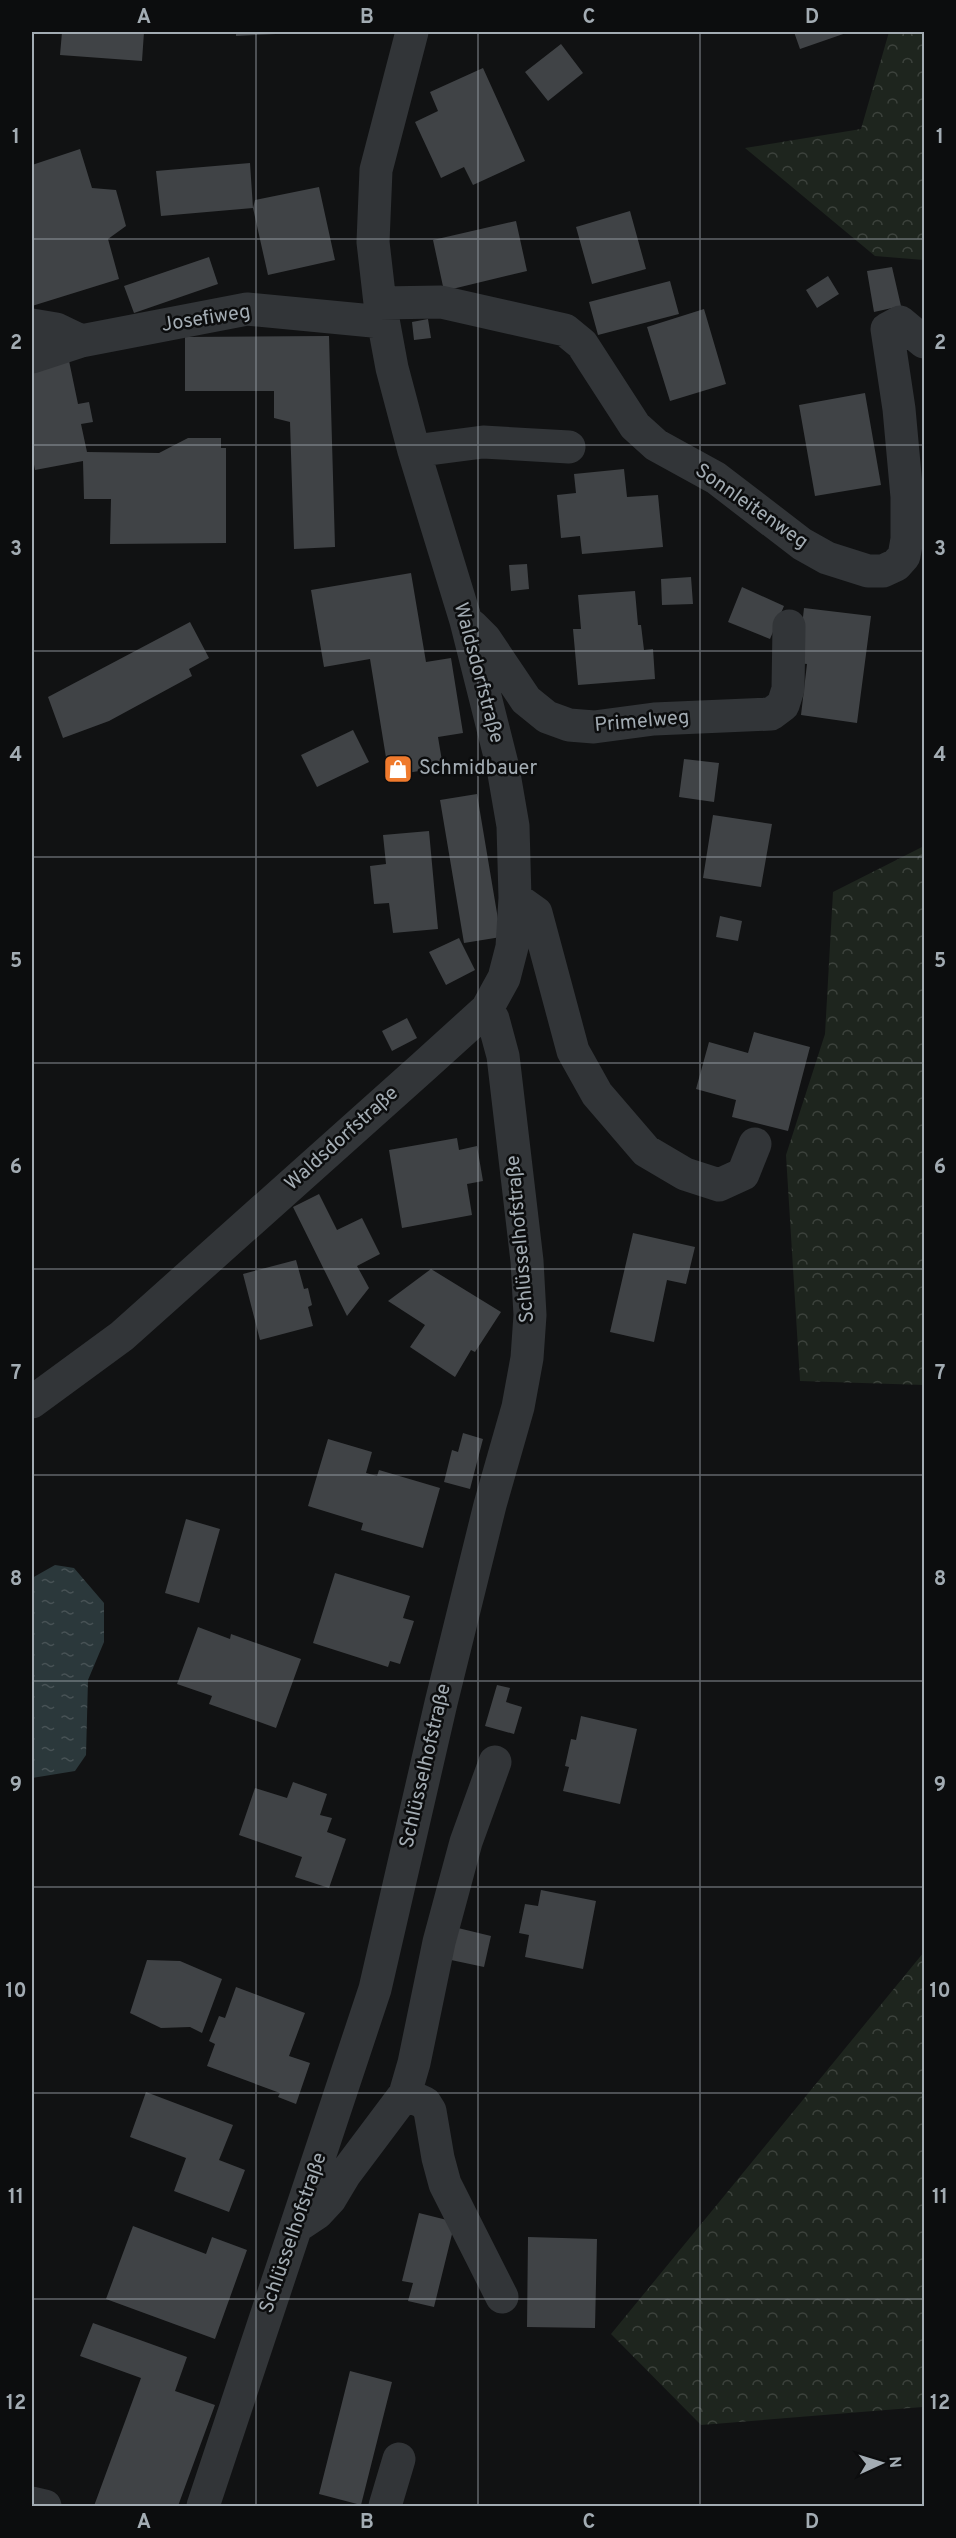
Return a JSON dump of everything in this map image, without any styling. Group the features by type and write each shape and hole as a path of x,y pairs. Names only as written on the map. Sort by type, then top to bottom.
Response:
{"street":[{"name":"Waldsdorfstraße","path":"32,1402 122,1336 487,1009 504,978 510,957 515,898 513,826 505,780 466,621 414,451 392,368 382,312 374,242 376,170 412,32"},
{"name":"Sonnleitenweg","path":"382,312 441,302 565,330 582,344 635,426 656,445 716,478 802,544 827,558 868,571 883,571 896,565 904,556 907,539 907,498 900,420 887,329 900,322 924,342"},
{"name":"Josefiweg","path":"32,357 81,341 247,309 382,312"},
{"path":"32,325 56,329 81,341"},
{"path":"414,451 483,442 568,447"},
{"name":"Primelweg","path":"466,621 485,639 526,700 547,717 569,725 594,728 654,719 771,714 783,705 788,689 789,626"},
{"path":"515,898 536,913 573,1051 597,1094 646,1151 685,1174 719,1185 743,1174 756,1144"},
{"name":"Schlüsselhofstraße","path":"203,2506 375,1989 441,1703 490,1505 518,1407 527,1358 530,1316 527,1261 503,1056 493,1018 487,1009"},
{"path":"296,2228 317,2213 330,2199 345,2174 405,2094 439,1942 460,1864 477,1808 495,1762"},
{"path":"405,2094 425,2103 430,2111 445,2184 502,2296"},
{"path":"385,2506 399,2459"},
{"path":"32,2503 45,2506"}],"green space":[{"path":"889,32 924,32 924,260 875,256 745,148 861,129"},
{"path":"924,846 924,1385 800,1381 786,1155 825,1034 833,892"},
{"path":"924,1952 923,2407 701,2425 611,2334"}],"water":[{"path":"55,1565 74,1568 104,1603 104,1642 88,1680 86,1755 75,1771 32,1778 32,1578"}],"building":[{"path":"62,32 144,32 142,61 60,55"},
{"path":"236,32 297,32 297,33 236,36"},
{"path":"794,32 849,32 800,49"},
{"path":"561,44 583,73 548,101 525,72"},
{"path":"483,68 525,161 473,185 464,167 441,178 415,122 438,111 430,92"},
{"path":"80,149 92,188 116,190 126,226 108,239 119,279 32,306 32,165"},
{"path":"250,163 253,208 161,216 156,171"},
{"path":"319,187 335,260 268,275 253,208 255,200"},
{"path":"630,211 646,269 592,284 576,227"},
{"path":"516,221 527,271 444,291 433,240"},
{"path":"209,257 218,284 134,313 124,286"},
{"path":"892,267 901,306 874,312 867,271"},
{"path":"828,276 839,294 817,308 806,290"},
{"path":"670,281 679,314 598,335 589,302"},
{"path":"704,309 726,384 670,401 647,327"},
{"path":"428,319 431,338 414,340 412,322"},
{"path":"329,336 335,547 294,549 290,422 274,418 274,391 185,391 185,337"},
{"path":"68,356 78,404 89,402 93,422 81,424 87,452 159,453 188,438 221,438 221,448 226,448 226,543 110,544 111,499 84,499 83,461 35,470 32,454 32,364"},
{"path":"865,393 881,485 815,496 799,405"},
{"path":"624,469 627,497 658,495 663,547 582,554 580,536 561,538 557,495 576,493 574,474"},
{"path":"527,564 529,589 511,591 509,565"},
{"path":"411,573 426,662 451,658 463,733 438,737 443,767 389,776 370,659 324,667 311,590"},
{"path":"691,577 693,604 662,605 661,579"},
{"path":"742,587 784,606 770,639 728,622"},
{"path":"635,591 638,625 641,625 644,650 653,649 655,679 578,685 573,629 581,629 578,595"},
{"path":"804,608 871,616 857,723 801,715 807,664 798,663"},
{"path":"190,622 209,658 189,669 192,676 109,721 63,738 48,697"},
{"path":"353,730 369,762 317,787 301,755"},
{"path":"684,759 719,763 714,802 679,797"},
{"path":"477,794 501,937 464,943 440,800"},
{"path":"713,815 772,824 761,887 703,878"},
{"path":"429,831 438,929 393,933 389,903 374,904 370,866 386,864 383,835"},
{"path":"720,916 742,921 738,941 716,937"},
{"path":"459,938 475,970 446,985 429,952"},
{"path":"407,1018 417,1038 392,1051 382,1031"},
{"path":"754,1032 810,1047 788,1131 732,1117 736,1100 696,1089 709,1042 748,1053"},
{"path":"457,1138 459,1150 477,1146 483,1181 467,1184 472,1215 402,1228 389,1150"},
{"path":"319,1194 337,1230 362,1218 380,1254 357,1266 369,1288 347,1316 293,1207"},
{"path":"633,1233 695,1247 686,1284 667,1280 654,1342 610,1332"},
{"path":"296,1260 304,1289 308,1288 312,1305 308,1307 313,1326 260,1340 243,1274"},
{"path":"431,1269 501,1312 475,1352 471,1350 455,1377 410,1347 425,1325 388,1301"},
{"path":"463,1433 483,1439 470,1489 444,1482 452,1450 458,1452"},
{"path":"328,1439 372,1452 366,1473 377,1476 379,1470 440,1488 423,1548 361,1530 363,1523 308,1506"},
{"path":"186,1519 220,1529 199,1603 165,1593"},
{"path":"335,1573 410,1596 403,1618 414,1621 400,1664 390,1661 388,1667 313,1643"},
{"path":"198,1627 230,1639 231,1634 301,1659 276,1728 209,1704 212,1696 177,1684"},
{"path":"497,1685 510,1688 506,1702 522,1707 514,1734 485,1726"},
{"path":"581,1716 637,1729 620,1804 563,1791 569,1767 565,1766 571,1739 576,1740"},
{"path":"293,1782 327,1794 320,1815 332,1818 327,1832 346,1839 329,1888 295,1877 302,1857 239,1835 255,1788 287,1798"},
{"path":"541,1890 596,1901 583,1969 525,1957 529,1935 519,1933 525,1904 538,1906"},
{"path":"458,1928 491,1936 484,1967 451,1960"},
{"path":"147,1960 180,1961 222,1979 202,2033 190,2027 161,2028 130,2013"},
{"path":"236,1987 305,2013 289,2056 310,2063 296,2104 278,2097 280,2093 207,2066 215,2044 209,2041 219,2016 225,2018"},
{"path":"146,2092 233,2125 219,2160 245,2170 229,2212 174,2191 186,2158 130,2137"},
{"path":"419,2213 455,2222 434,2307 408,2301 413,2283 402,2281"},
{"path":"133,2226 206,2254 212,2237 247,2250 215,2339 106,2299"},
{"path":"528,2237 597,2239 595,2328 527,2327"},
{"path":"93,2323 187,2357 175,2391 215,2405 178,2506 94,2506 141,2378 80,2356"},
{"path":"350,2371 392,2382 361,2505 319,2494"}],"place":[{"name":"Schmidbauer","path":"398,769"}]}
